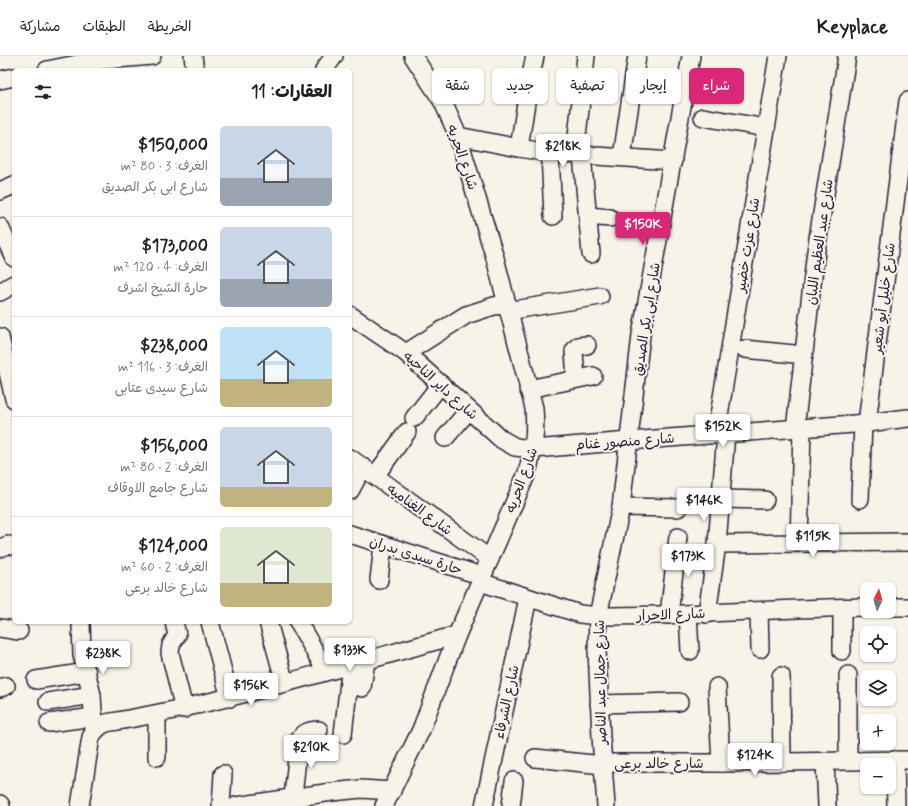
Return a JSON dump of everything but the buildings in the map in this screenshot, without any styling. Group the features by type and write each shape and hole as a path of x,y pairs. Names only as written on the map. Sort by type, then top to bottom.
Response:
{"street":[{"path":"58,68 92,62 152,56"},
{"path":"193,56 195,68"},
{"path":"325,68 334,56"},
{"name":"شارع الحريه","path":"388,799 421,730 457,635 527,473 534,449 536,429 534,408 495,258 458,136 443,102 413,56"},
{"path":"519,148 535,56"},
{"path":"586,56 579,154 588,216 591,254"},
{"path":"622,157 637,56"},
{"name":"شارع ابى بكر الصديق","path":"629,440 641,335 691,56"},
{"name":"شارع عزت خضير","path":"707,614 717,544 721,499 721,434 778,56"},
{"name":"شارع عبد العظيم اللبان","path":"799,428 804,355 816,251 847,56"},
{"path":"0,80 12,77"},
{"name":"شارع خليل أبو شعير","path":"860,499 865,424 908,101"},
{"path":"702,117 766,128"},
{"path":"458,136 550,153 622,157 673,162"},
{"path":"550,153 553,216"},
{"path":"0,191 12,186"},
{"path":"588,216 610,218"},
{"path":"0,227 12,254"},
{"path":"0,292 12,285"},
{"path":"406,352 466,315 494,306 508,308 600,296"},
{"name":"شارع داير الناحيه","path":"352,317 406,352 501,439 515,447 534,449"},
{"path":"0,337 12,390"},
{"path":"576,379 574,351 578,346 587,345"},
{"path":"745,350 804,355"},
{"path":"528,389 593,376"},
{"path":"352,487 363,467 410,425 441,384"},
{"path":"445,438 469,410"},
{"name":"شارع منصور غنام","path":"534,449 629,440 865,424 908,418"},
{"path":"799,428 799,543"},
{"name":"شارع جمال عبد الناصر","path":"606,806 599,704 597,650 598,616 621,507 629,440"},
{"name":"شارع الغناميه","path":"363,467 490,559"},
{"path":"721,499 765,500"},
{"path":"621,507 678,508"},
{"name":"حارة سيدى بدران","path":"352,535 481,579"},
{"path":"669,615 678,537"},
{"path":"717,544 908,542"},
{"path":"0,548 8,545 12,546"},
{"path":"379,580 383,545"},
{"name":"شارع الاحرار","path":"481,579 528,598 580,614 598,616 707,614 860,607"},
{"name":"شارع الشرفاء","path":"484,806 528,598"},
{"path":"896,607 908,607"},
{"path":"842,608 842,651"},
{"path":"759,611 760,649"},
{"path":"688,614 690,652"},
{"path":"80,806 94,724 92,695 82,655 81,624"},
{"path":"174,624 176,636 171,645 170,653 184,709"},
{"path":"211,624 230,698"},
{"path":"269,624 285,683"},
{"path":"299,624 326,671"},
{"path":"0,628 19,631"},
{"path":"49,723 94,724 100,726 106,723 157,715 230,698 457,635"},
{"path":"358,662 362,688"},
{"path":"343,734 358,662"},
{"path":"36,680 86,672"},
{"path":"848,675 848,761"},
{"path":"781,676 782,762"},
{"path":"717,686 721,763"},
{"path":"48,702 92,695"},
{"path":"599,704 679,702"},
{"path":"157,715 157,757"},
{"path":"294,797 299,739 304,733 312,730 319,730"},
{"name":"شارع خالد برعى","path":"535,758 602,764 902,760"},
{"path":"896,806 902,760"},
{"path":"825,761 827,806"},
{"path":"221,806 223,774"},
{"path":"511,806 514,780"},
{"path":"236,806 361,789 388,799"}]}
